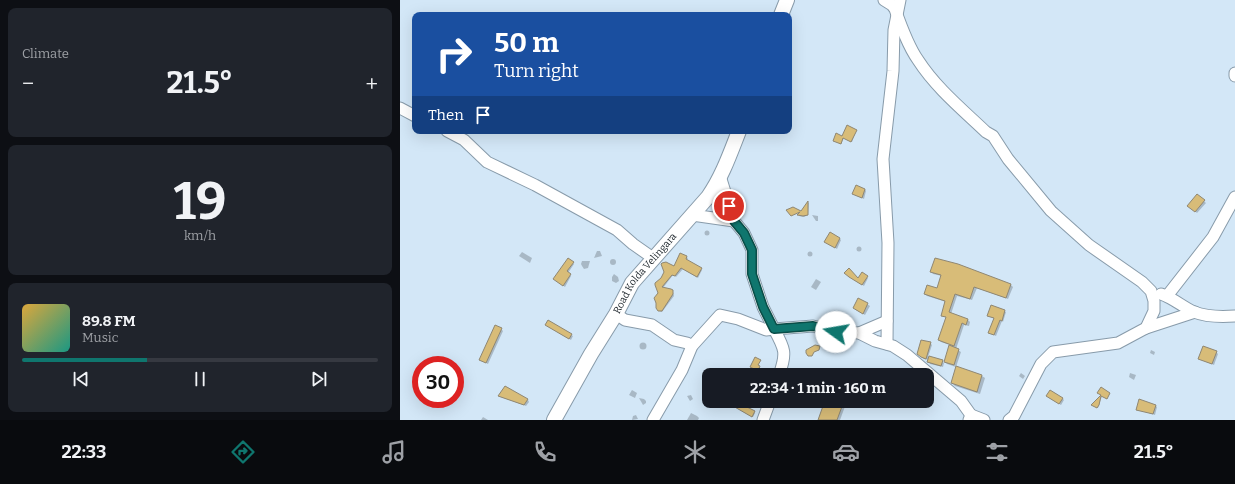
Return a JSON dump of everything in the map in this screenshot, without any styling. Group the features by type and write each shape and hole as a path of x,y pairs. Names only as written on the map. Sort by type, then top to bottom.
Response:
{"main road":[{"path":"782,12 787,0"},
{"name":"Road Kolda Velingara","path":"554,420 616,314 632,283 708,197 720,176 738,134"}],"street":[{"path":"884,0 892,5 917,60 932,79 986,132 993,136 1008,159 1051,211 1089,245 1142,282 1151,291 1154,297 1154,311 1146,328"},
{"path":"887,344 888,243 883,159 892,71 894,30 900,0"},
{"path":"400,108 412,114"},
{"path":"452,134 464,140 488,162 535,185 611,227 653,258"},
{"path":"720,176 734,221 744,233 752,250 752,274 763,307 784,348 784,359 781,368"},
{"path":"1167,296 1213,237 1235,196"},
{"path":"692,215 734,221"},
{"path":"1151,291 1167,296 1195,312 1222,317 1235,316"},
{"path":"1009,420 1014,416 1041,364 1053,352 1118,343 1146,328 1195,312"},
{"path":"616,314 625,320 652,325 674,340 687,343 692,346"},
{"path":"653,420 682,370 692,346 720,315 738,319 766,330 813,326 836,332 859,333 875,341 887,344 907,354 961,401 970,418 984,420"},
{"path":"859,333 888,321"},
{"path":"763,420 767,408"}],"building":[{"path":"847,125 857,130 851,142 843,138 841,144 833,141 836,133 842,136"},
{"path":"856,185 865,189 862,198 852,194"},
{"path":"1197,194 1205,200 1195,212 1187,206"},
{"path":"808,201 808,215 797,215 800,212 791,216 786,210 793,207 801,211"},
{"path":"830,232 840,238 835,248 824,242"},
{"path":"680,253 687,256 686,259 702,268 697,277 681,268 675,276 672,275 662,287 673,290 673,294 662,311 658,311 654,298 658,293 655,283 661,278 664,272 661,264 666,262 674,266"},
{"path":"568,258 574,262 567,271 571,274 563,286 553,279"},
{"path":"935,258 958,264 1011,284 1006,298 974,287 970,299 955,294 949,312 968,319 966,325 962,323 954,346 938,340 946,317 941,316 945,301 924,294 927,285 937,288 941,275 930,272"},
{"path":"849,268 858,278 862,272 868,276 862,285 844,273"},
{"path":"858,298 868,303 863,314 853,308"},
{"path":"991,305 1005,310 1002,321 1000,320 994,335 988,333 994,318 987,316"},
{"path":"548,320 572,334 569,339 545,325"},
{"path":"495,325 502,328 486,363 479,360"},
{"path":"921,340 931,342 926,359 917,354"},
{"path":"815,345 820,346 819,350 814,352 812,356 808,356 806,350"},
{"path":"949,345 959,349 954,365 944,362"},
{"path":"1203,346 1217,351 1212,364 1198,359"},
{"path":"929,356 943,360 941,366 927,362"},
{"path":"755,357 761,360 758,365 760,366 759,368 750,367"},
{"path":"956,366 982,375 977,392 951,383"},
{"path":"505,386 528,399 524,405 498,396"},
{"path":"1101,387 1110,393 1107,399 1101,396 1097,408 1091,405 1101,395 1097,393"},
{"path":"1050,390 1063,398 1059,404 1046,396"},
{"path":"1139,399 1156,405 1153,414 1136,410"},
{"path":"736,408 749,408 755,411 752,417"},
{"path":"822,408 841,408 837,420 818,420"}],"route":[{"path":"729,206 734,221 744,233 752,250 752,274 763,307 774,329 813,326 836,332"}]}
